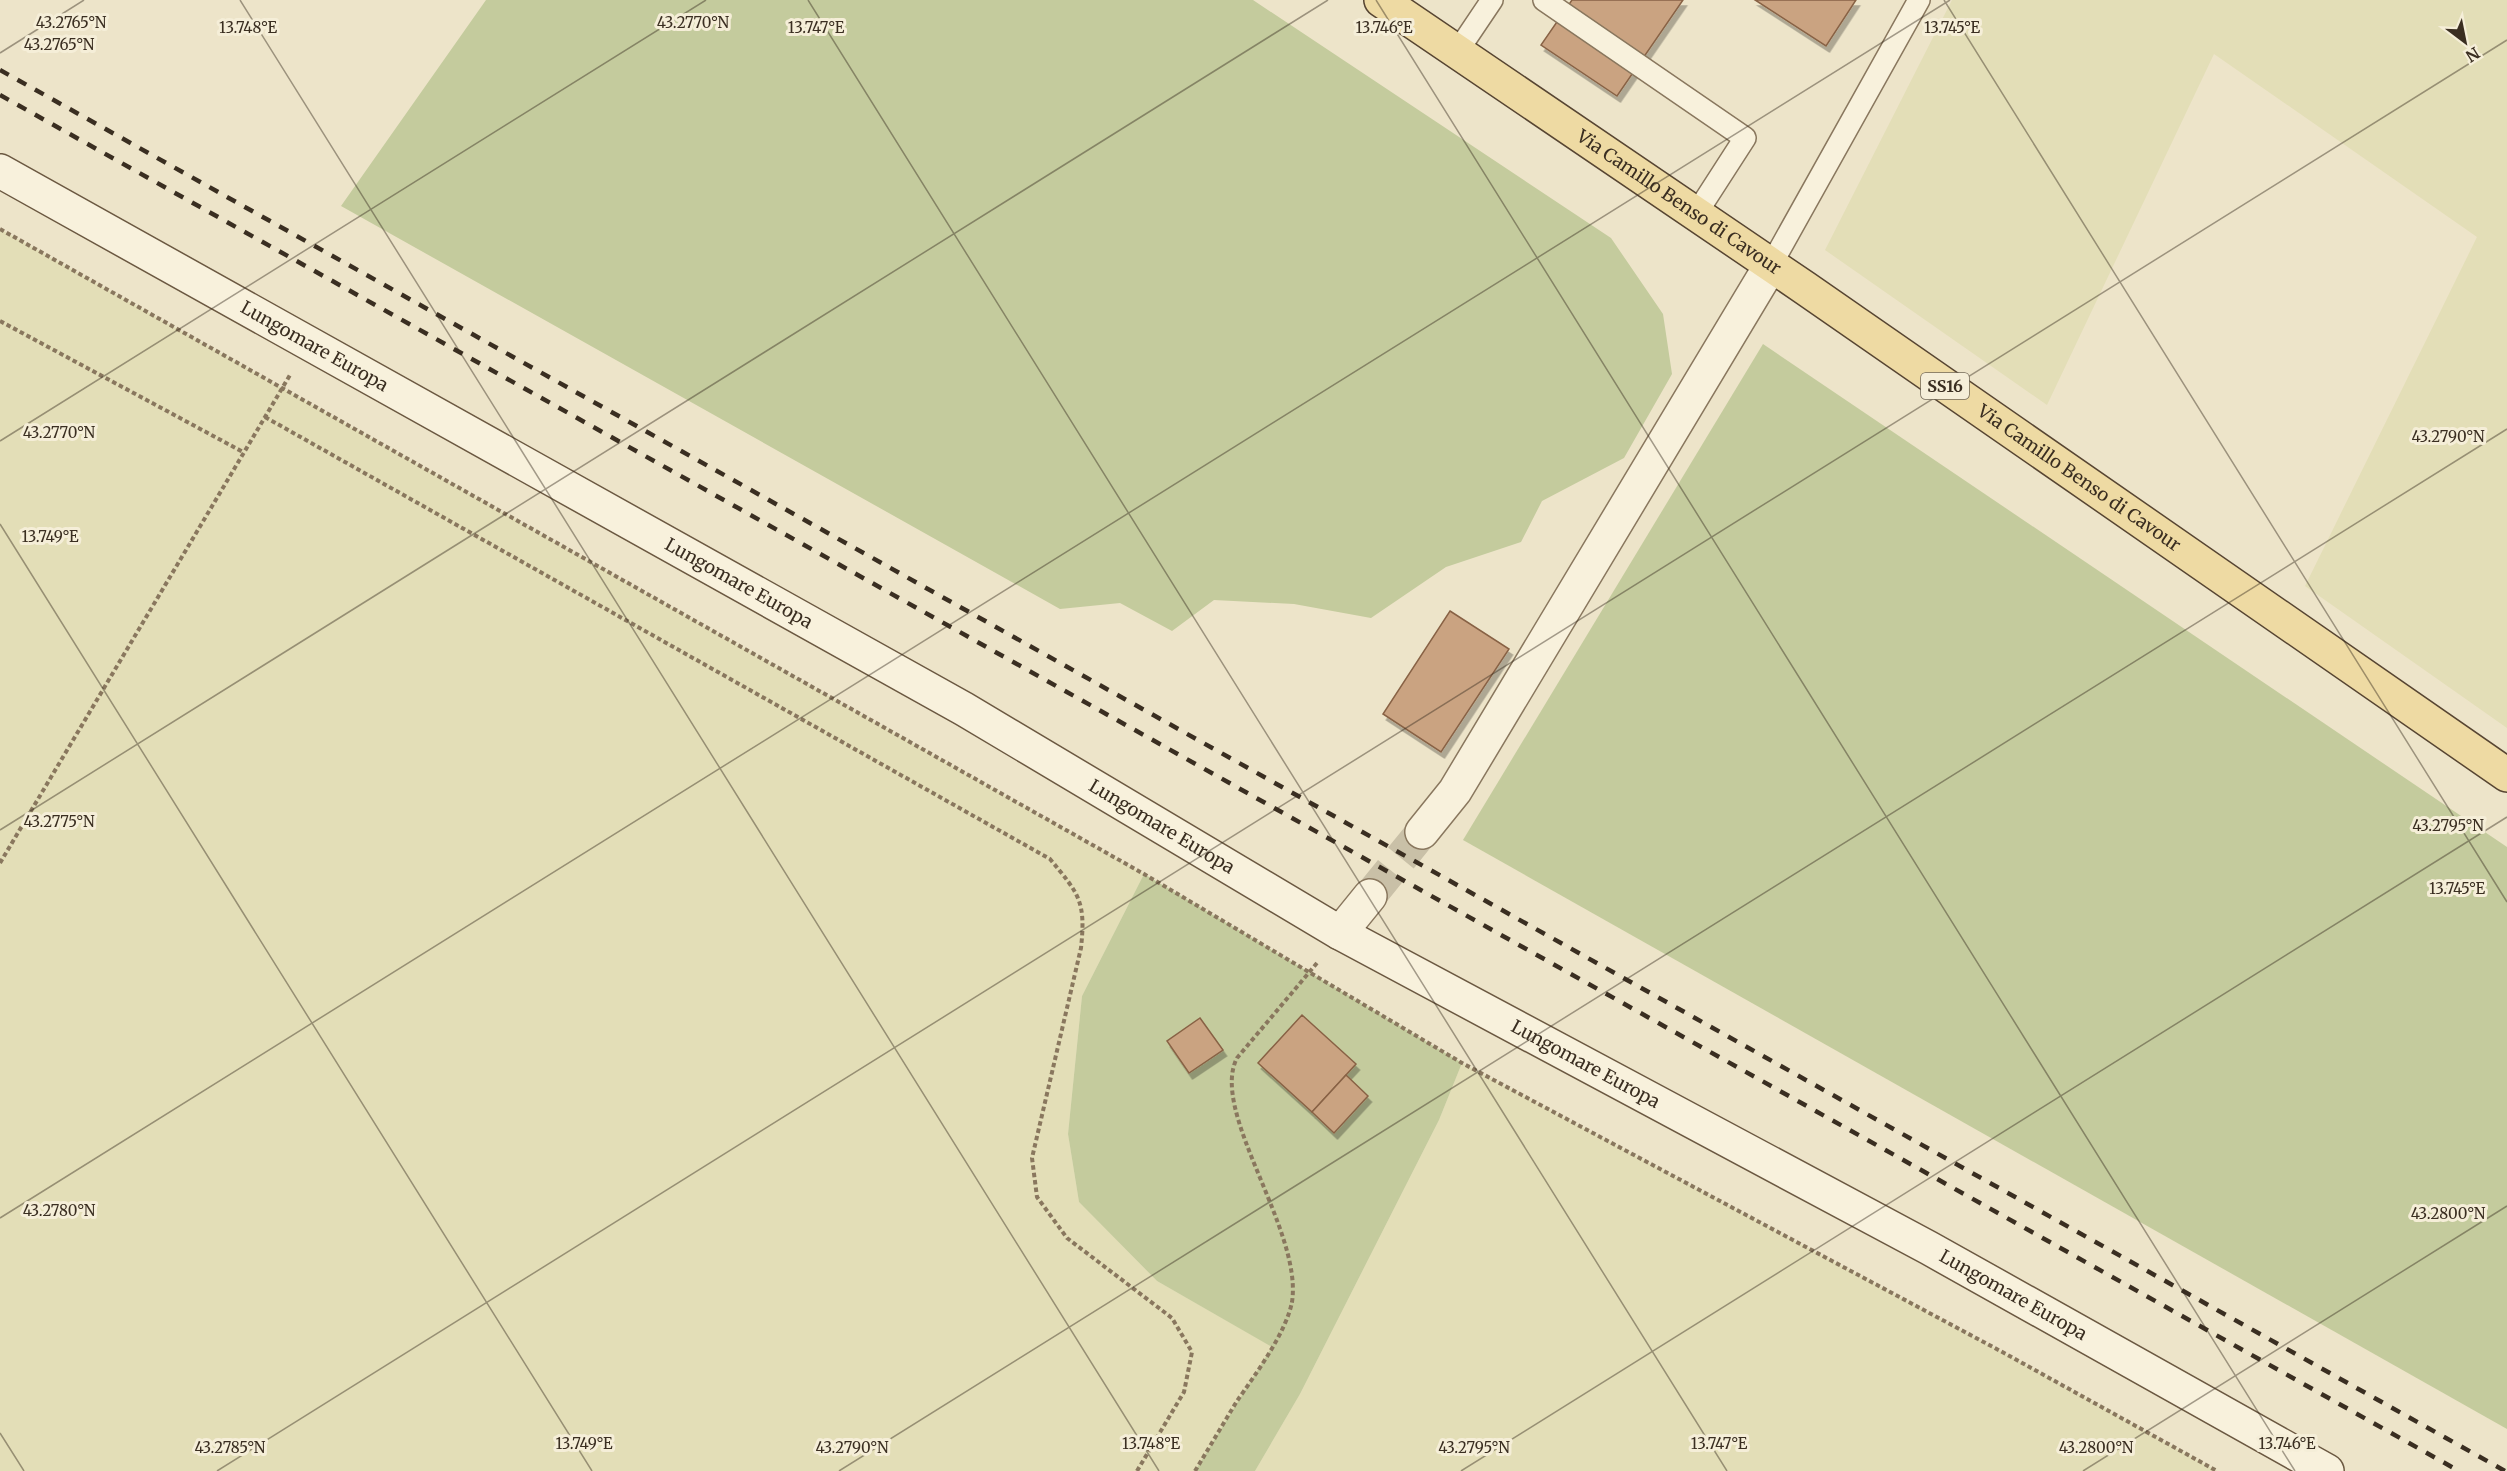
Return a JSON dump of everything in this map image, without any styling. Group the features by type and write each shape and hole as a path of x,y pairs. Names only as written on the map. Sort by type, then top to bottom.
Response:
{"main road":[{"name":"Via Camillo Benso di Cavour","path":"1381,0 1771,265 2507,776"}],"street":[{"name":"Lungomare Europa","path":"0,171 964,709 1340,933 1929,1248 2327,1471"},
{"path":"1422,832 1455,791 1771,265"},
{"path":"1340,933 1370,896"}],"lane":[{"path":"1457,52 1492,0"},
{"path":"1544,0 1745,138 1696,214"},
{"path":"1771,265 1919,0"}],"path":[{"path":"0,229 1144,874 1472,1069 1995,1349 2217,1471"},
{"path":"0,321 243,452"},
{"path":"0,863 309,343"},
{"path":"265,417 1050,859 1073,887 1084,915 1081,948 1032,1158 1037,1197 1067,1238 1172,1318 1192,1352 1184,1392 1137,1471"},
{"path":"1195,1471 1273,1347 1292,1303 1292,1274 1286,1245 1236,1112 1231,1070 1237,1058 1340,933"}],"shaded area":[{"path":"1952,0 2507,0 2507,728 2305,586 2477,237 2214,54 2047,405 1825,250"},
{"path":"0,229 1144,874 1082,996 1068,1134 1079,1202 1157,1281 1273,1347 1195,1471 0,1471"},
{"path":"1462,1063 2006,1354 2217,1471 1255,1471 1300,1394 1439,1120"}],"green space":[{"path":"486,0 1253,0 1611,238 1663,314 1672,374 1624,458 1542,501 1521,542 1446,567 1371,618 1294,604 1214,600 1172,631 1120,603 1060,609 341,206"},
{"path":"1763,344 2507,847 2507,1429 1463,840"},
{"path":"1144,874 1462,1063 1439,1120 1300,1394 1255,1471 1195,1471 1272,1347 1157,1281 1079,1202 1068,1134 1082,996"}],"building":[{"path":"1572,0 1683,0 1617,96 1541,45"},
{"path":"1755,0 1856,0 1826,46"},
{"path":"1450,611 1509,649 1441,752 1383,714"},
{"path":"1302,1015 1356,1064 1312,1112 1258,1063"},
{"path":"1200,1018 1223,1050 1189,1073 1167,1041"},
{"path":"1346,1075 1368,1096 1334,1133 1312,1112"}],"tunnel":[{"path":"1370,896 1422,832"}],"railway":[{"path":"0,70 2505,1471"},
{"path":"0,95 2459,1471"}]}
